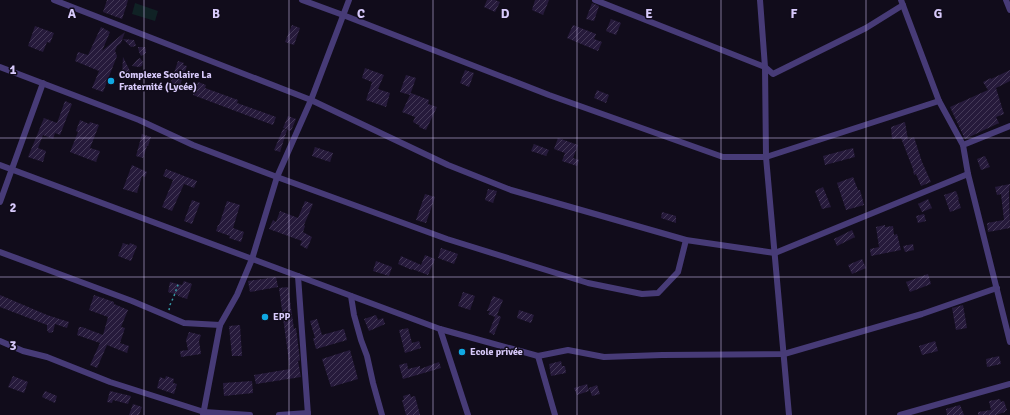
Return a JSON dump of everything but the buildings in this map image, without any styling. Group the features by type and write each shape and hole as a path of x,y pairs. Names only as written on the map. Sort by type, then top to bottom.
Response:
{"street":[{"path":"54,0 311,100 448,165 511,190 686,240 775,254 968,174"},
{"path":"302,0 549,95 723,158 766,157 939,100"},
{"path":"203,413 220,325 237,296 252,259 277,177 311,100 349,0"},
{"path":"594,0 765,67 773,74 866,28 902,2 939,100 963,145 968,174 1010,342"},
{"path":"760,0 765,67 766,157 789,415"},
{"path":"1006,0 1010,10"},
{"path":"0,67 139,120 193,145 277,177 447,239 588,284 642,294 658,293 678,272 686,240"},
{"path":"0,202 43,83"},
{"path":"963,145 1010,126"},
{"path":"0,165 440,329 538,356 568,350 604,357 784,354 922,314 996,288"},
{"path":"0,252 132,301 184,323 220,325"},
{"path":"279,415 308,414 298,276"},
{"path":"351,296 354,315 367,356 382,415"},
{"path":"440,329 468,415"},
{"path":"0,341 23,351 47,357 110,382 203,413 250,415"},
{"path":"538,356 555,415"},
{"path":"900,415 909,414 1010,384"}],"path":[{"path":"168,316 170,304 179,282"}],"shaded area":[{"path":"135,3 158,11 155,21 132,14"}],"place":[{"name":"Complexe Scolaire La Fraternité (Lycée)","path":"111,81"},
{"name":"EPP","path":"265,317"},
{"name":"Ecole privée","path":"462,352"}]}
